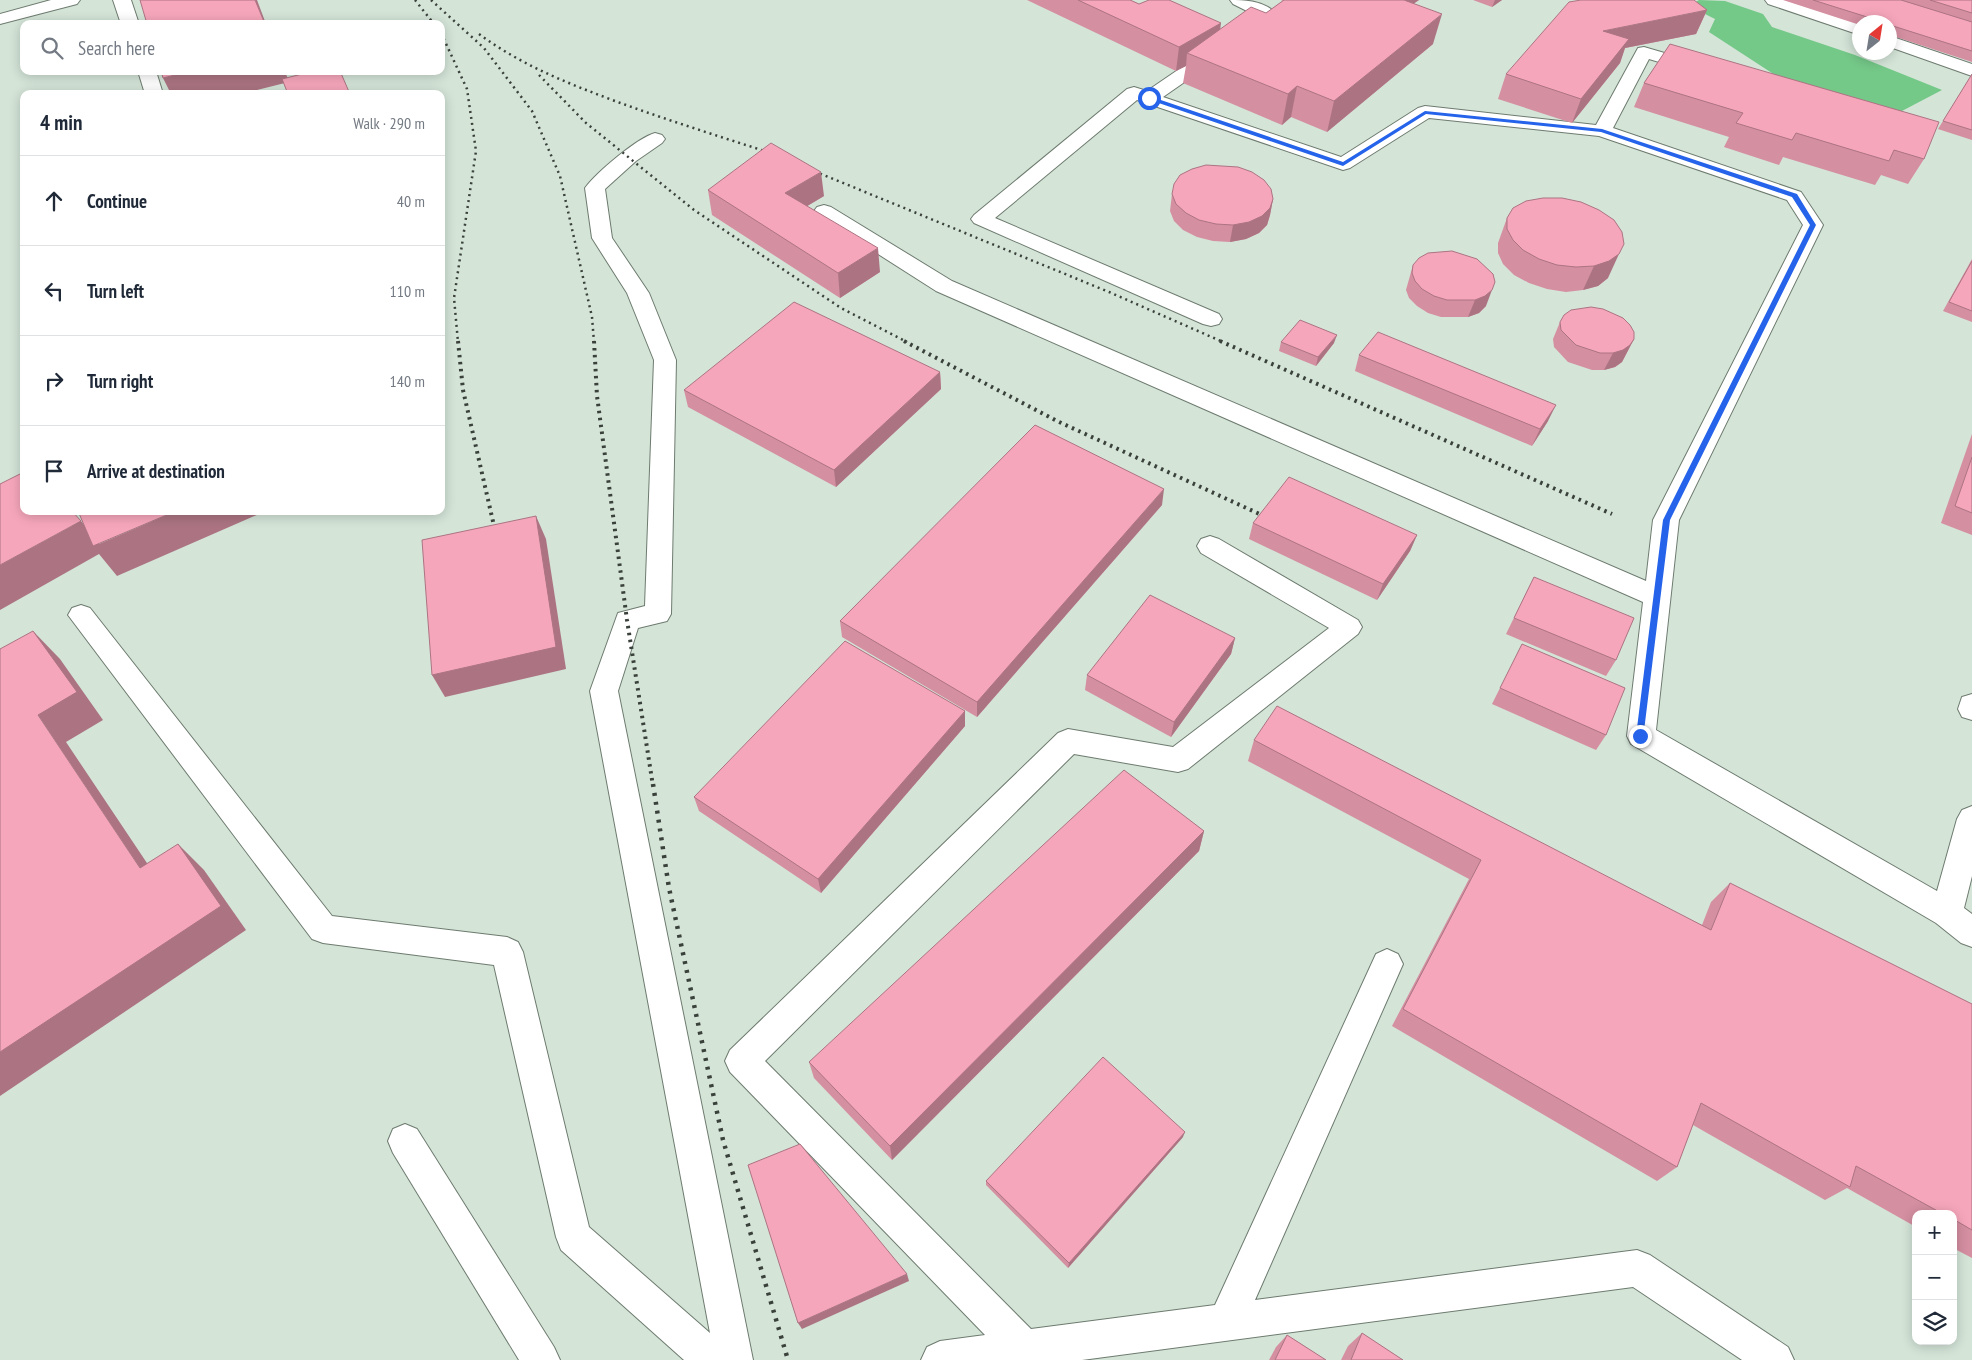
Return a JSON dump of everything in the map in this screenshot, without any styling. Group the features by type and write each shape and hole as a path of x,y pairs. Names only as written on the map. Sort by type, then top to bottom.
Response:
{"lane":[{"path":"0,19 71,0"},
{"path":"122,0 129,20"},
{"path":"1149,98 1227,40 1269,16 1239,0"},
{"path":"1774,0 1852,27"},
{"path":"1897,43 1972,70"},
{"path":"1602,131 1644,52 1719,75"},
{"path":"148,75 153,90"},
{"path":"1211,319 981,219 1134,93 1343,164 1425,112 1602,131 1794,196 1813,225 1666,520 1640,736 1947,913 1972,933"},
{"path":"655,139 629,157 595,188 602,238 638,293 665,360 658,614 627,620 604,691 734,1360"},
{"path":"824,211 944,286 1657,597"},
{"path":"1024,1349 742,1060 1068,741 1178,760 1349,627 1210,546"},
{"path":"81,616 323,929 507,952 574,1237 712,1360"},
{"path":"1947,913 1972,819"},
{"path":"1226,1322 1386,964"},
{"path":"405,1141 541,1360"},
{"path":"940,1360 1637,1268 1775,1360"}],"shaded area":[{"path":"1699,0 1725,1 1763,14 1772,27 1852,54 1852,60 1867,60 1942,90 1900,112 1775,75 1709,32 1715,19 1689,6"}],"building":[{"path":"140,0 255,0 263,20 146,20"},
{"path":"1078,0 1130,0 1139,4 1149,0 1169,0 1221,23 1179,47"},
{"path":"1284,0 1404,0 1442,14 1334,101 1297,86 1288,94 1187,53 1251,7 1266,13"},
{"path":"1581,0 1694,0 1707,10 1603,31 1629,39 1581,99 1506,74 1569,2"},
{"path":"1813,0 1901,0 1972,22 1972,51 1897,27 1897,15 1861,15"},
{"path":"1930,0 1972,0 1972,13"},
{"path":"1670,44 1939,122 1924,159 1894,150 1889,161 1796,133 1792,140 1736,123 1743,113 1644,83"},
{"path":"1972,74 1972,130 1943,121"},
{"path":"162,75 175,75 163,78"},
{"path":"298,75 342,75 348,90 286,90 282,79"},
{"path":"771,143 821,172 785,193 878,248 838,273 708,190"},
{"path":"1206,165 1238,167 1252,172 1264,180 1271,189 1273,199 1270,208 1262,216 1249,222 1233,225 1199,220 1186,213 1176,204 1172,194 1174,184 1180,175"},
{"path":"1543,198 1562,198 1581,202 1599,210 1614,220 1622,232 1624,244 1619,254 1609,261 1594,266 1576,267 1557,265 1539,259 1523,250 1513,240 1507,229 1507,218 1513,208 1526,201"},
{"path":"1452,251 1477,259 1493,274 1495,282 1492,290 1485,296 1475,300 1447,300 1434,296 1422,289 1415,281 1412,273 1413,265 1419,258 1428,253"},
{"path":"1972,261 1972,311 1949,302"},
{"path":"794,302 940,372 834,470 684,390"},
{"path":"1591,307 1603,309 1623,318 1634,332 1634,339 1630,345 1623,350 1613,353 1600,353 1576,345 1561,330 1560,322 1564,315 1571,310"},
{"path":"1300,320 1337,335 1318,357 1281,342"},
{"path":"1378,332 1556,405 1540,429 1359,355"},
{"path":"1035,425 1164,489 977,702 840,621"},
{"path":"1972,457 1972,513 1955,506"},
{"path":"20,474 20,515 76,515 81,521 0,565 0,484"},
{"path":"1289,477 1417,535 1383,584 1253,523"},
{"path":"80,515 167,515 93,546"},
{"path":"536,516 556,647 432,675 422,540"},
{"path":"1534,577 1634,618 1616,660 1514,618"},
{"path":"1150,595 1235,638 1174,722 1087,675"},
{"path":"33,631 77,692 38,715 140,868 178,844 221,906 0,1052 0,649"},
{"path":"845,641 965,711 818,879 694,797"},
{"path":"1522,644 1625,688 1606,735 1500,688"},
{"path":"1277,706 1711,930 1730,883 1972,1004 1972,1230 1957,1221 1957,1210 1936,1210 1856,1166 1850,1187 1701,1103 1677,1167 1403,1009 1481,860 1254,740"},
{"path":"1124,770 1204,831 890,1146 809,1062"},
{"path":"1103,1057 1185,1132 1069,1263 986,1181"},
{"path":"800,1144 907,1274 798,1323 748,1165"},
{"path":"1362,1333 1403,1360 1351,1360"},
{"path":"1287,1335 1326,1360 1275,1360"}],"railway":[{"path":"415,0 431,20"},
{"path":"431,0 484,48 532,111 560,176 592,317 594,342"},
{"path":"479,34 511,55 579,87 654,115 774,154"},
{"path":"445,42 467,89 476,151 454,298 458,342"},
{"path":"539,75 586,123 694,210 841,308 907,342"},
{"path":"809,169 1109,292 1223,342"},
{"path":"458,341 463,390 497,539"},
{"path":"594,341 597,396 627,620 653,786"},
{"path":"904,341 1057,421 1266,517"},
{"path":"1220,341 1612,514"},
{"path":"653,784 669,888 723,1140 788,1360"}],"route":[{"path":"1149,98 1343,164 1425,112 1602,131 1794,196 1813,225 1666,520 1640,736"}]}
